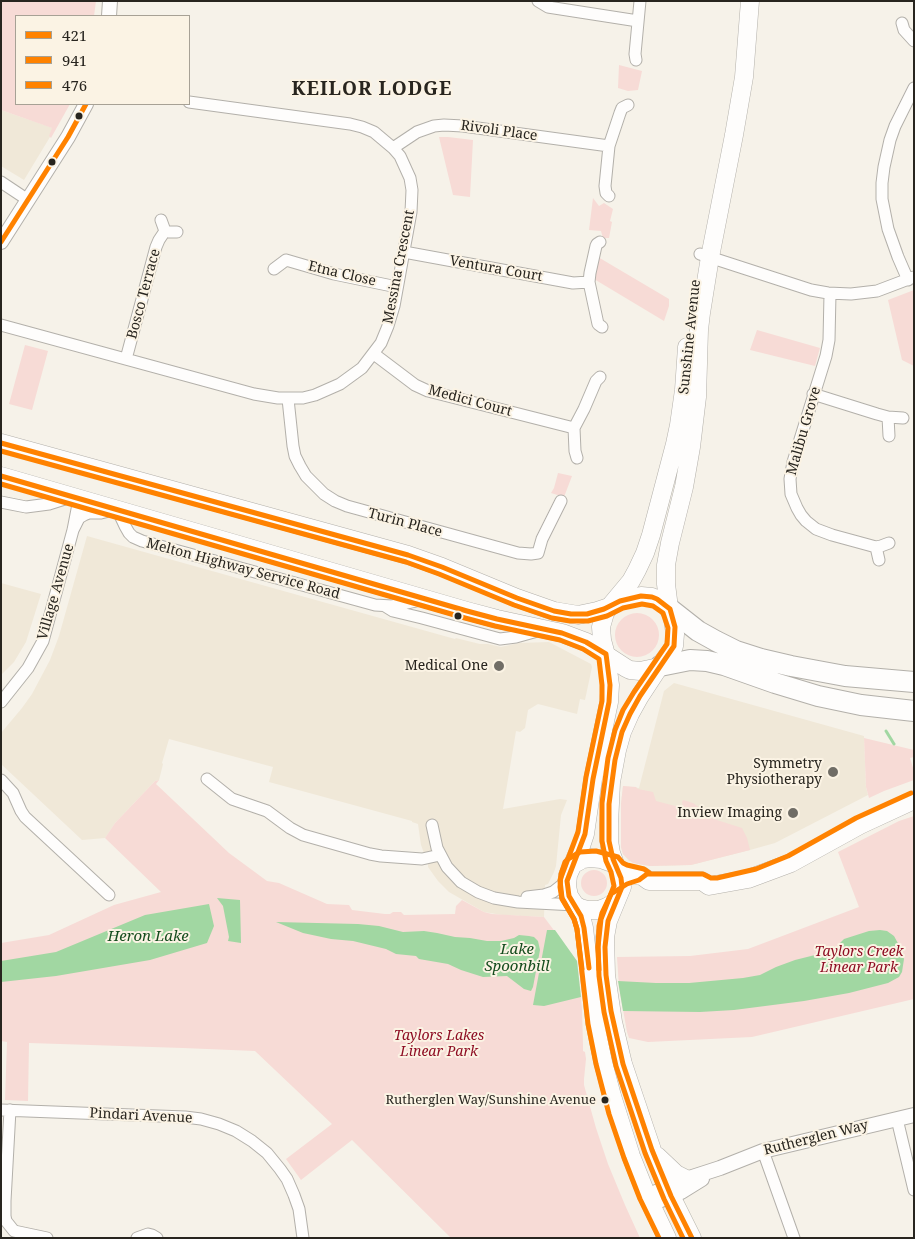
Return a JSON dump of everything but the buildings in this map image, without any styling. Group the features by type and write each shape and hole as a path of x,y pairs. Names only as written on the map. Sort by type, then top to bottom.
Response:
{"highway":[{"path":"670,609 705,636 753,656 791,666 845,676 914,682"},
{"path":"660,666 690,660 707,661 818,696 861,705 914,711"}],"main road":[{"name":"Sunshine Avenue","path":"610,606 631,581 645,553 675,444 683,397 690,311 734,136 744,77 750,1"},
{"name":"Sunshine Avenue","path":"670,609 666,584 666,565 691,447 697,397 699,330 705,256"},
{"path":"1,443 408,555 554,611 578,615 596,611 635,597 647,596 662,602 670,609 675,627 675,640 672,651 640,696 622,732 617,750 612,782 609,841 622,887 606,926 605,947 606,975 611,1011 623,1064 652,1150 669,1192 692,1238"},
{"path":"1,476 497,619 562,633 592,645 621,666 630,670 640,671 660,666"},
{"path":"610,606 605,612 601,627 610,676 610,694 593,779 585,834 569,873 567,886 569,896 581,916 584,928 593,1005 603,1062 614,1104 631,1156 649,1200 668,1238"},
{"path":"569,873 583,859 590,858 601,859 630,874 642,876 649,881 702,881 709,886 748,879 879,804 914,792"},
{"path":"766,868 801,858 860,825 914,800"},
{"path":"575,906 587,910 604,908 630,891 643,887 649,881"},
{"path":"652,1150 671,1170 686,1179"}],"street":[{"path":"109,15 110,1"},
{"path":"538,1 548,7 638,21"},
{"path":"636,60 640,1"},
{"path":"902,23 904,30 914,41"},
{"path":"705,256 811,290 830,294 870,292 911,279 898,258 888,229 882,199 882,183 890,140 914,88"},
{"name":"Messina Crescent","path":"1,325 254,394 288,399 315,395 340,384 362,368 374,354 388,326 411,212 412,190 410,178 400,156 374,132 362,127 190,102"},
{"path":"1,242 79,119 86,105"},
{"path":"609,196 606,193 605,186 609,146 622,108 628,105"},
{"name":"Rivoli Place","path":"393,148 417,132 434,126 444,125 609,146"},
{"path":"1,182 28,200"},
{"name":"Bosco Terrace","path":"126,359 156,247 159,240 171,232 161,220"},
{"path":"600,242 596,246 589,282 598,324 602,328"},
{"name":"Ventura Court","path":"404,252 572,283 589,282"},
{"name":"Etna Close","path":"274,269 286,255 334,274 397,287"},
{"name":"Malibu Grove","path":"830,294 829,340 826,356 791,471 790,486 793,501 801,515 816,529 876,547"},
{"name":"Medici Court","path":"374,354 415,385 428,391 574,428"},
{"path":"577,458 574,428 596,381 600,377"},
{"path":"814,394 888,417 903,418"},
{"name":"Turin Place","path":"288,399 292,446 300,466 306,476 324,494 347,506 518,553 531,554 538,553 542,539 561,501"},
{"path":"888,417 889,436"},
{"path":"1,502 26,507 76,498"},
{"name":"Village Avenue","path":"1,702 28,668 43,641 73,530 76,498"},
{"name":"Village Avenue","path":"73,530 79,518 84,514 117,509"},
{"name":"Melton Highway Service Road","path":"117,509 129,533 138,540 370,604 385,606 428,599"},
{"path":"879,560 876,547 889,543"},
{"name":"Melton Highway Service Road","path":"385,606 393,611 500,639 516,637 545,628"},
{"path":"207,779 232,798 267,811 303,835 370,854 391,857 414,857 428,850 439,851"},
{"path":"1,780 13,792 19,808 25,817 109,895"},
{"path":"432,825 439,851 451,872 461,882 478,892 518,902 575,906"},
{"path":"501,899 550,894 569,873"},
{"path":"5,1110 6,1221 14,1231 47,1238"},
{"name":"Pindari Avenue","path":"5,1110 185,1117 210,1121 236,1131 267,1153 287,1179 299,1209 303,1238"},
{"name":"Rutherglen Way","path":"649,1200 669,1192 686,1179 762,1151 914,1115"},
{"path":"897,1119 914,1190"},
{"path":"762,1151 794,1238"},
{"name":"Rutherglen Way","path":"669,1192 681,1192 720,1168"},
{"path":"136,1238 148,1234 157,1238"}],"shaded area":[{"path":"1,110 53,128 50,137 24,180 1,166"},
{"path":"87,536 455,639 501,647 519,643 549,642 591,664 585,700 580,699 577,714 538,704 528,710 525,728 520,732 516,731 503,809 560,799 567,800 561,815 556,866 548,884 545,885 544,917 484,912 449,892 428,867 421,845 418,824 412,821 269,782 273,767 169,739 159,780 155,781 115,823 105,838 82,840 1,764 1,733 32,694 50,660 59,636"},
{"path":"1,583 41,594 26,642 14,662 1,675"},
{"path":"674,683 864,736 868,795 775,843 750,850 691,865 650,866 629,861 623,854 621,847 623,786 639,788 664,691"}],"green space":[{"path":"1,1 96,1 94,15 15,15 15,105 69,105 51,138 49,136 52,128 1,110"},
{"path":"619,65 642,71 638,90 628,91 618,88"},
{"path":"439,137 473,140 470,197 453,195"},
{"path":"593,198 599,206 604,203 613,209 609,238 603,238 601,231 589,230"},
{"path":"598,257 669,299 669,306 664,321 594,279"},
{"path":"914,290 914,366 902,360 888,300"},
{"path":"757,330 820,348 815,366 750,350"},
{"path":"25,345 48,351 32,410 9,404"},
{"path":"558,473 572,476 564,497 551,493"},
{"path":"633,613 641,613 653,619 659,635 653,651 641,657 633,657 621,651 615,639 615,631 621,619"},
{"path":"864,738 914,750 914,757 910,758 914,771 914,780 869,798 866,787"},
{"name":"Taylors Lakes Linear Park","path":"159,780 156,784 229,853 267,881 279,883 327,904 349,905 352,910 385,914 401,912 404,915 455,914 456,906 462,900 484,912 492,914 544,917 577,961 582,1009 583,1051 585,1052 586,1059 584,1085 608,1164 640,1238 451,1238 352,1140 301,1180 286,1159 332,1124 255,1051 29,1043 28,1101 5,1100 7,1042 1,1041 1,943 49,935 114,905 161,892 105,838 115,823 155,781"},
{"path":"623,786 636,787 653,792 656,801 683,808 683,800 693,803 700,808 698,814 742,828 750,850 691,865 650,866 633,863 623,854 621,847"},
{"name":"Taylors Creek Linear Park","path":"914,816 914,999 752,1037 648,1042 629,1038 619,987 617,957 690,956 748,949 859,907 838,852 899,821"},
{"path":"594,870 603,874 607,883 603,892 594,896 585,892 581,883 585,874"}],"water":[{"path":"217,898 240,900 241,943 228,941 229,937 223,906"},
{"name":"Heron Lake","path":"209,904 214,926 207,943 150,960 56,976 1,982 1,961 56,952 145,915"},
{"name":"Lake Spoonbill","path":"276,922 358,924 379,926 403,932 424,931 487,941 501,941 519,935 529,936 534,937 538,941 540,950 531,991 524,989 507,976 483,977 448,964 419,959 416,956 396,954 386,949 353,941 331,939 303,933"},
{"path":"547,930 555,930 577,961 581,997 544,1006 533,1005"},
{"path":"869,931 887,931 894,936 904,959 902,972 899,977 888,983 849,993 804,1001 734,1010 700,1012 623,1011 618,981 689,983 760,975 795,960 827,952 844,939"}],"waterway":[{"path":"886,731 894,744"}],"transit line":[{"name":"421","path":"1,242 68,137 85,105"},
{"name":"421","path":"1,443 408,555 554,611 587,614 604,609 620,601 641,596 657,599 670,609 675,627 674,646 630,714 622,732 615,760 609,804 609,841 622,887 608,921 605,947 606,975 611,1011 623,1064 652,1150 671,1196 692,1238"},
{"name":"941","path":"1,451 406,562 552,618 588,621 607,616 623,608 642,604 653,606 663,613 668,628 667,644 623,710 615,730 608,758 602,803 602,841 614,886 601,919 598,947 599,976 604,1012 616,1066 645,1153 683,1238"},
{"name":"421","path":"1,476 467,611 562,633 586,642 606,654 610,685 609,702 593,779 585,834 567,881 569,896 581,916 589,968"},
{"name":"941","path":"1,484 465,618 560,640 583,649 599,659 602,701 586,777 578,832 560,880 562,898 574,919 577,929 582,969"},
{"name":"476","path":"659,1238 640,1199 624,1158 609,1114 596,1064 588,1024 577,929 574,919 562,899 560,887 561,874 565,862 580,852 596,851 618,857 623,863 644,869 651,874 703,874 711,878 717,878 756,869 788,856 856,818 911,793"},
{"name":"476","path":"599,970 599,926 602,913 611,894 647,874 668,874"}],"place":[{"name":"Medical One","path":"499,666"},
{"name":"Symmetry Physiotherapy","path":"833,772"},
{"name":"Inview Imaging","path":"793,813"},
{"name":"Rutherglen Way/Sunshine Avenue","path":"605,1100"}],"district":[{"name":"KEILOR LODGE","path":"372,90"}]}
